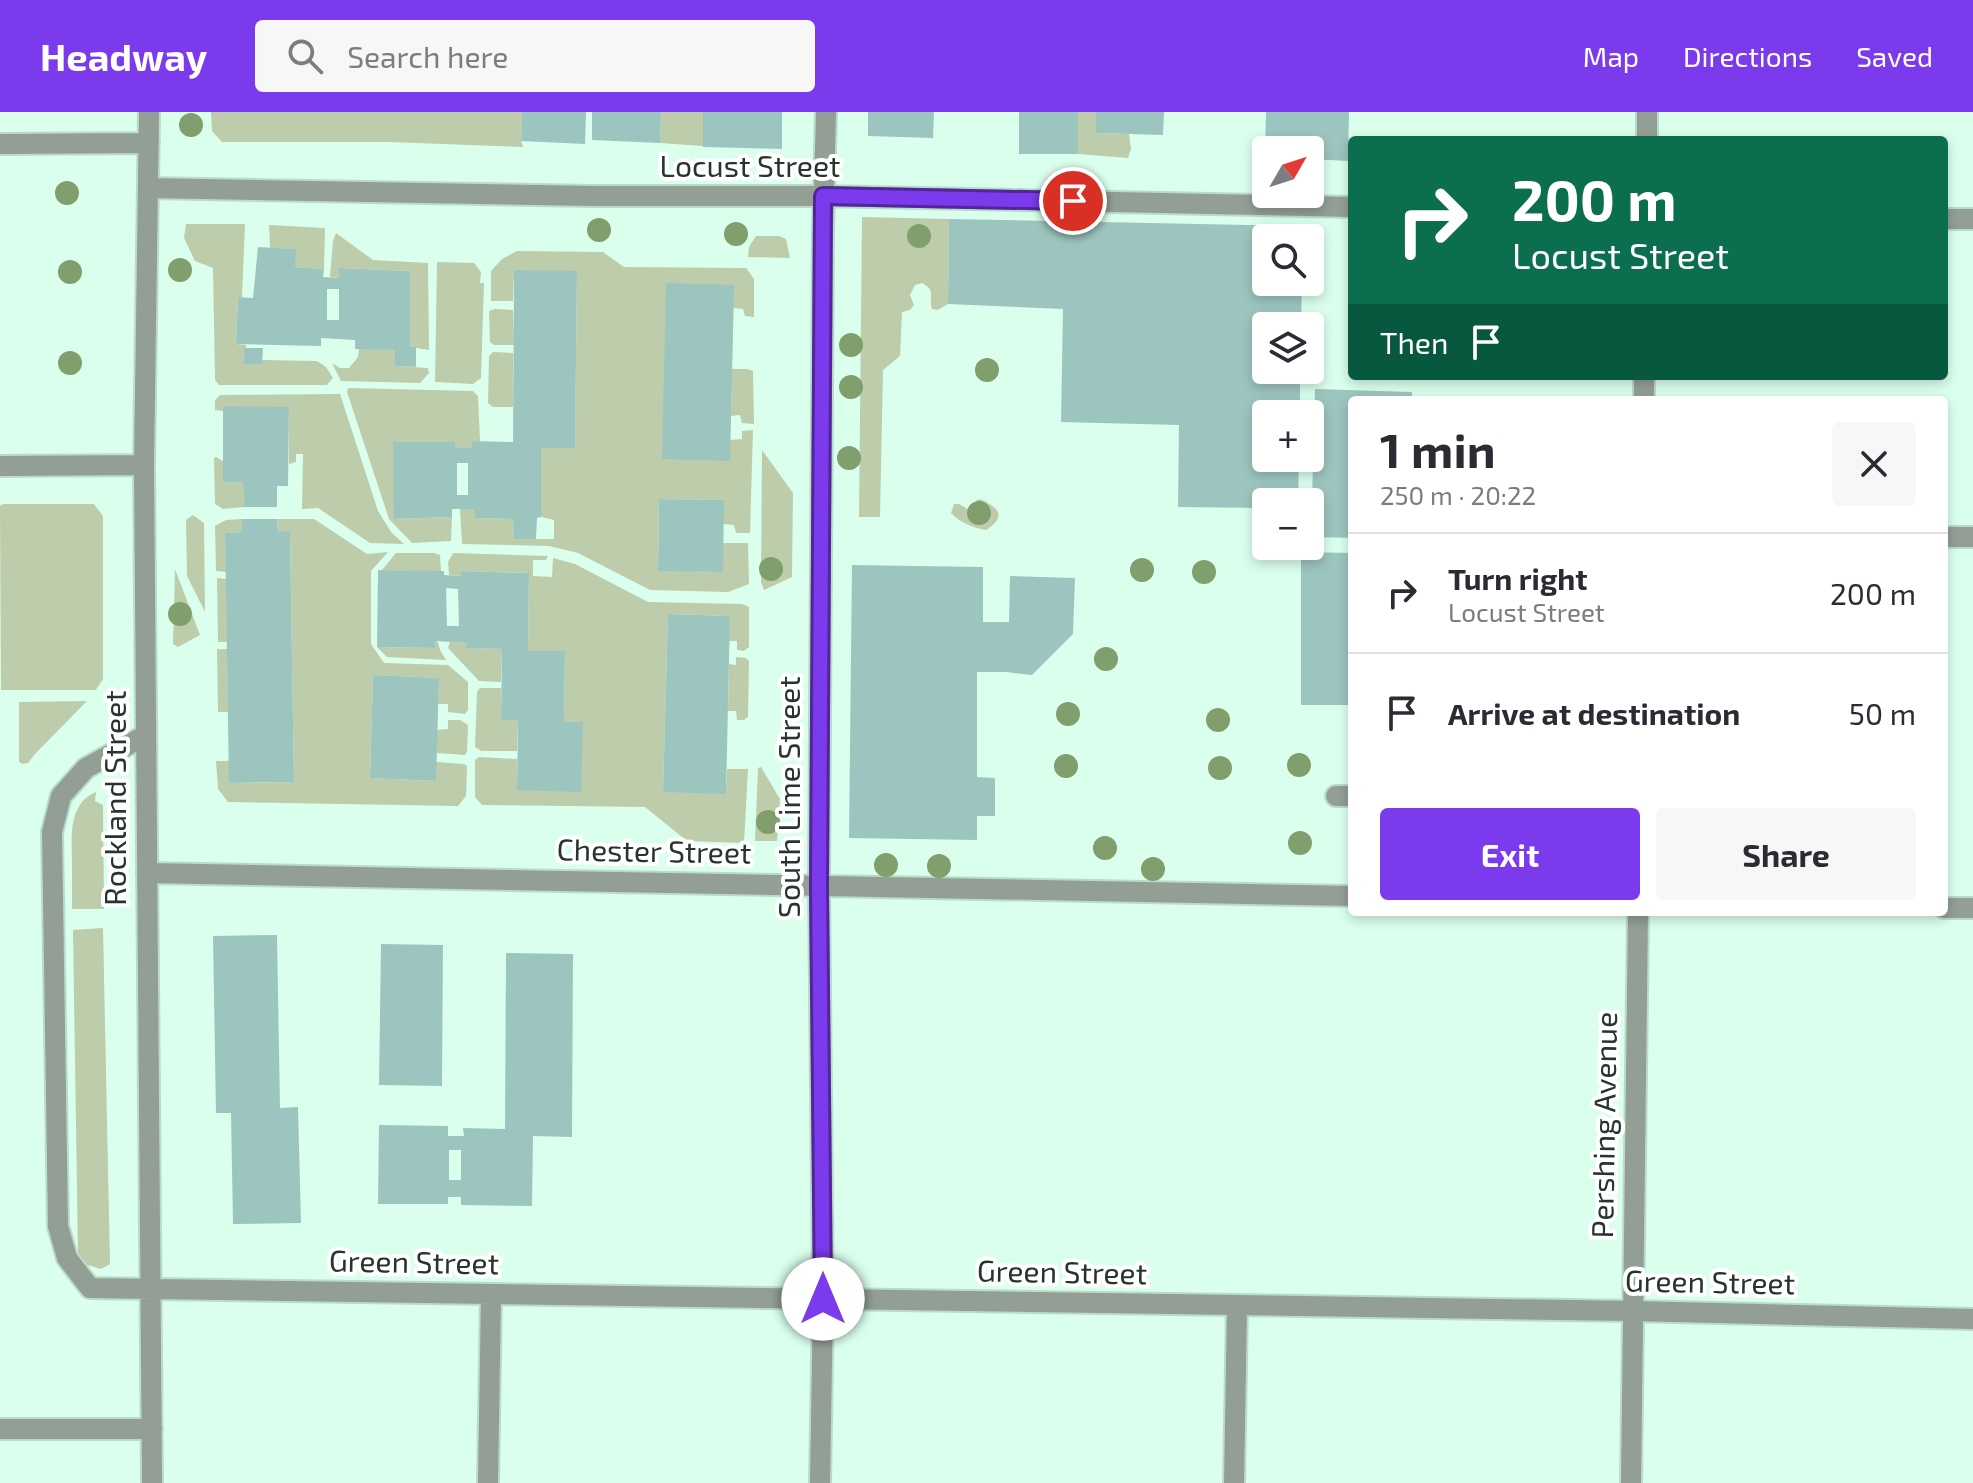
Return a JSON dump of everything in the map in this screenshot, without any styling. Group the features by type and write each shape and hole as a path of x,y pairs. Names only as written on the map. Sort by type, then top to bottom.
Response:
{"street":[{"name":"Rockland Street","path":"149,112 144,465 152,1483"},
{"name":"South Lime Street","path":"820,1483 823,1299 819,887 826,112"},
{"path":"1647,112 1647,136"},
{"path":"0,144 149,143"},
{"name":"Locust Street","path":"148,188 594,196 823,196 1348,207"},
{"path":"1948,219 1973,219"},
{"path":"0,466 144,465"},
{"path":"1948,537 1973,537"},
{"name":"Green Street","path":"146,735 86,768 61,796 52,832 58,1226 67,1258 90,1288 1633,1311 1973,1319"},
{"name":"Chester Street","path":"147,873 1348,896"},
{"path":"1948,908 1973,908"},
{"name":"Pershing Avenue","path":"1631,1483 1638,916"},
{"path":"488,1483 491,1294"},
{"path":"1234,1483 1237,1306"},
{"path":"0,1429 152,1429"}],"green space":[{"path":"211,112 522,112 523,147 389,142 222,142 212,131"},
{"path":"661,112 703,112 703,146 660,143"},
{"path":"1078,112 1096,112 1096,133 1129,134 1131,149 1128,158 1078,154"},
{"path":"862,217 949,219 948,304 938,310 932,309 929,289 922,283 915,285 910,295 914,305 902,312 900,356 883,370 880,517 859,517"},
{"path":"186,224 245,224 242,297 238,297 236,344 246,345 243,364 262,364 262,360 317,361 326,367 333,378 327,385 219,385 215,380 213,268 195,261 184,238"},
{"path":"269,225 325,228 324,269 295,267 295,249 270,248"},
{"path":"336,233 373,260 428,263 429,350 410,347 410,271 339,268 339,278 330,277"},
{"path":"756,236 786,239 790,258 748,257 749,247"},
{"path":"517,251 603,252 624,267 746,268 754,279 754,317 745,316 743,309 733,308 730,440 742,439 742,431 753,430 750,533 736,533 734,525 723,524 723,500 659,499 658,570 722,572 723,543 748,543 749,584 728,592 650,590 578,553 549,546 462,544 460,509 475,509 475,518 513,519 514,539 554,539 554,520 541,517 541,448 575,447 577,271 514,271 513,301 491,301 491,271 502,259"},
{"path":"437,262 474,263 481,272 480,283 484,283 481,378 473,384 435,382"},
{"path":"513,310 514,345 494,345 490,342 489,311"},
{"path":"359,348 395,350 395,366 428,368 429,373 420,383 341,381 332,363 340,368 349,368 358,357"},
{"path":"493,352 513,353 513,407 493,407 488,403 489,356"},
{"path":"732,369 753,371 754,424 742,423 740,415 731,416"},
{"path":"348,388 473,391 478,396 480,441 472,442 472,448 455,447 455,442 393,442 395,519 452,517 451,541 412,543 389,519"},
{"path":"340,394 378,511 391,532 404,544 370,543 318,508 302,509 303,454 296,454 296,462 289,464 289,407 215,410 215,400 220,395"},
{"path":"762,450 793,493 792,577 764,590 761,582"},
{"path":"216,457 223,461 223,482 243,483 244,507 223,509 215,504"},
{"path":"980,499 992,505 999,516 986,530 967,524 951,513 954,504 971,511"},
{"path":"94,504 103,516 103,679 96,690 1,690 0,506"},
{"path":"193,515 204,523 205,612 187,576 186,520"},
{"path":"242,519 242,532 225,533 226,572 216,571 215,526 226,520"},
{"path":"277,519 314,519 367,554 388,552 371,571 371,644 384,663 448,665 468,682 468,710 465,714 448,712 448,704 438,704 439,678 373,675 370,778 435,781 436,762 464,764 467,766 466,796 458,806 228,802 218,789 216,761 229,761 230,783 294,782 290,532 278,532"},
{"path":"396,553 440,555 441,572 382,570"},
{"path":"453,553 548,556 546,560 533,560 533,576 552,577 553,558 575,564 648,602 742,604 749,607 749,647 744,651 737,650 737,641 729,641 730,616 668,614 663,791 726,793 727,769 748,769 744,843 687,841 645,807 482,805 475,797 475,760 479,757 517,759 517,790 564,722 565,652 528,651 529,573 462,571 461,576 449,575 448,562"},
{"path":"175,569 200,635 178,647 173,644"},
{"path":"217,578 226,579 227,642 218,642"},
{"path":"436,641 446,660 387,657 377,647 435,648"},
{"path":"450,642 467,643 467,648 502,649 501,682 479,681 448,648"},
{"path":"217,649 227,649 228,712 218,712"},
{"path":"736,657 749,661 748,717 744,720 737,720 736,711 728,711 729,664 736,665"},
{"path":"480,688 501,688 501,719 518,720 517,751 481,751 475,747 477,692"},
{"path":"87,701 28,763 19,762 19,702"},
{"path":"448,720 460,720 468,725 465,755 437,753 437,730 448,729"},
{"path":"761,767 780,799 777,841 755,841 758,768"},
{"path":"96,792 95,801 103,805 104,909 72,909 73,823 80,805"},
{"path":"103,928 110,1264 101,1269 84,1264 78,1255 73,930"}],"building":[{"path":"522,112 586,112 585,144 521,141"},
{"path":"592,112 661,112 660,143 592,140"},
{"path":"703,112 782,112 782,149 703,147"},
{"path":"868,112 934,112 933,138 868,136"},
{"path":"1019,112 1078,112 1078,154 1019,154"},
{"path":"1096,112 1164,112 1163,135 1096,133"},
{"path":"1266,112 1349,112 1348,161 1324,160 1324,136 1265,136"},
{"path":"949,219 1252,225 1252,296 1302,296 1301,312 1252,312 1252,384 1300,384 1300,400 1252,400 1252,472 1299,472 1298,488 1252,488 1252,508 1178,507 1179,425 1061,422 1063,309 948,304"},
{"path":"258,247 296,249 295,267 324,269 323,277 339,278 339,268 410,271 410,347 416,347 416,367 395,366 395,350 355,349 355,340 321,338 321,346 236,344 238,297 253,298","holes":["327,289 339,289 339,320 327,320"]},
{"path":"514,270 577,271 575,448 541,448 541,517 537,518 536,539 514,539 513,519 475,518 475,509 452,509 452,517 394,519 393,442 455,442 455,447 472,448 472,441 513,442","holes":["457,463 468,463 468,495 457,495"]},
{"path":"666,283 734,285 730,461 662,459"},
{"path":"244,348 263,348 262,364 243,364"},
{"path":"1315,389 1412,392 1412,396 1348,396 1348,538 1324,537 1324,488 1312,488 1313,472 1324,472 1324,400 1315,400"},
{"path":"223,406 289,407 288,486 277,486 277,507 244,507 243,483 223,482"},
{"path":"659,499 724,500 723,572 658,571"},
{"path":"242,519 277,519 278,532 290,531 294,782 229,783 225,533 242,532"},
{"path":"1324,552 1348,553 1348,705 1301,705 1301,560 1324,560"},
{"path":"852,565 983,567 983,622 1009,622 1010,576 1075,578 1073,634 1032,675 977,672 977,777 995,778 995,816 977,816 977,840 849,838"},
{"path":"378,570 444,571 444,575 461,576 461,571 529,573 528,651 565,651 564,722 583,722 581,792 517,790 518,720 501,720 502,649 466,648 467,643 436,641 435,648 377,647","holes":["446,588 458,589 459,626 447,626"]},
{"path":"668,614 730,616 726,794 663,792"},
{"path":"373,675 439,678 436,781 370,778"},
{"path":"277,935 280,1108 298,1107 301,1223 233,1224 231,1113 216,1113 213,936"},
{"path":"381,944 443,945 442,1086 379,1085"},
{"path":"506,953 573,954 572,1137 533,1136 532,1206 461,1205 461,1197 448,1197 448,1204 378,1204 379,1125 448,1126 448,1136 464,1136 463,1128 505,1129","holes":["449,1150 461,1150 461,1180 449,1180"]}],"route":[{"path":"823,1299 819,887 823,196 1073,201"}]}
